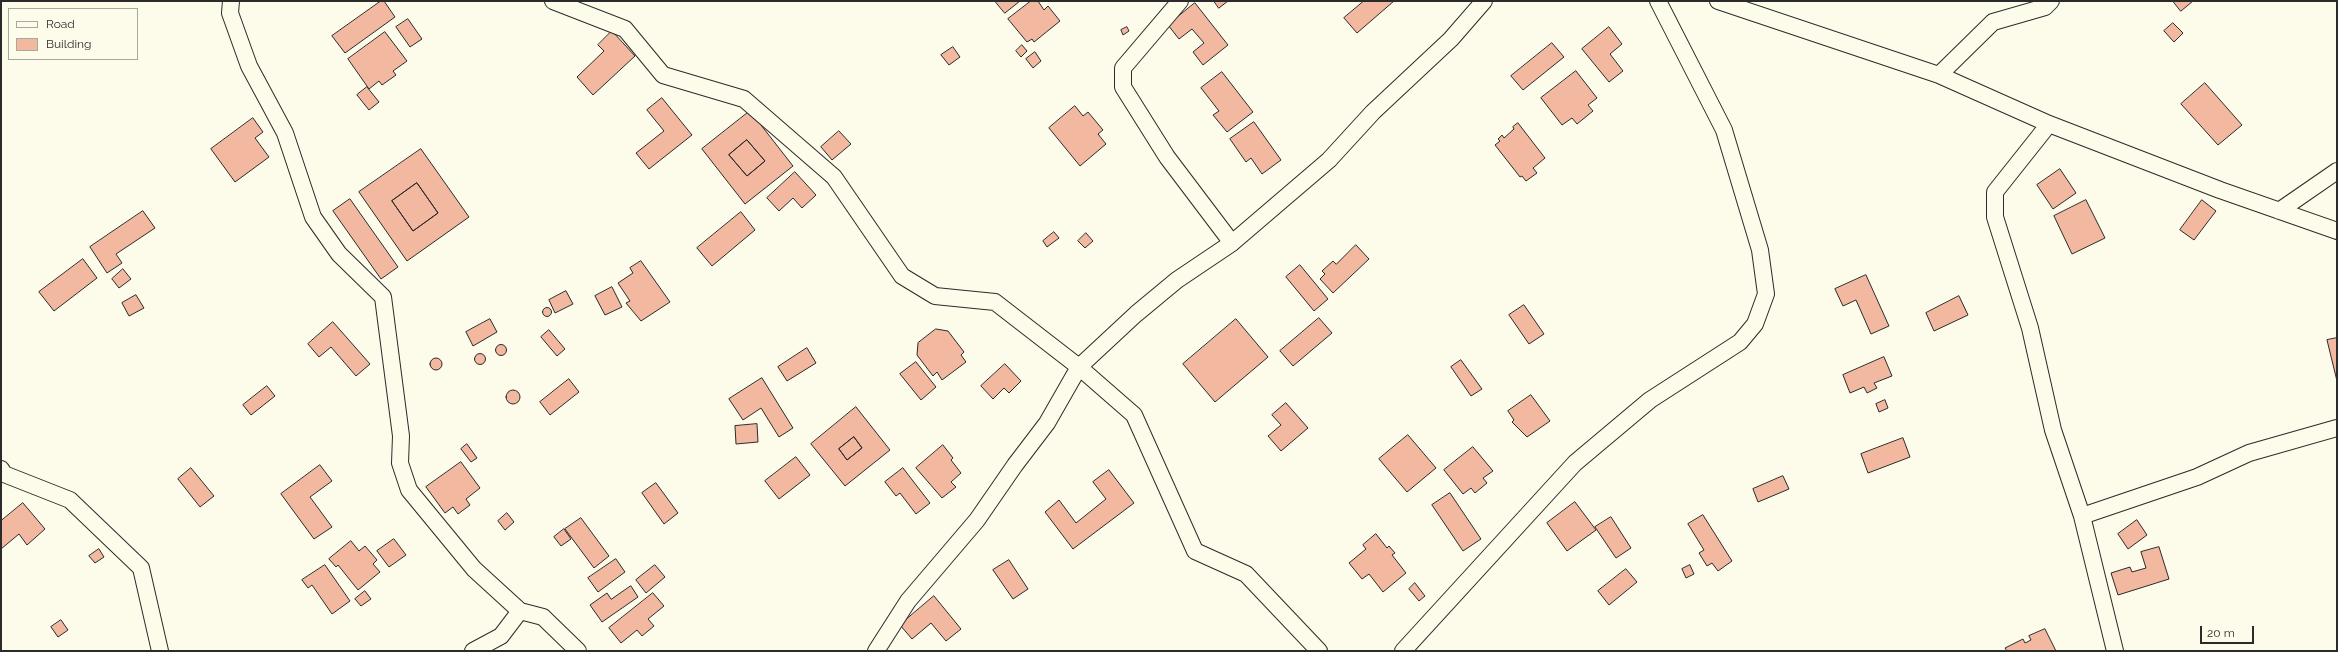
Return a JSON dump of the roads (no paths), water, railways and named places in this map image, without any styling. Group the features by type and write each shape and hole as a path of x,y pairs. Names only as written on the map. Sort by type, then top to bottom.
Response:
{"street":[{"path":"231,1 230,13 249,66 285,133 313,217 338,254 383,297 401,436 400,463 409,490 474,569 520,611 543,617 578,651"},
{"path":"553,1 625,29 663,75 744,99 834,177 902,276 935,296 995,302 1079,367 1134,415 1195,551 1246,574 1319,651"},
{"path":"1180,1 1123,68 1123,87 1166,158 1232,244"},
{"path":"876,651 908,601 978,520 1015,465 1047,423 1079,367 1136,314 1165,290 1232,244 1329,160 1373,112 1451,39 1484,1"},
{"path":"1403,651 1575,463 1650,400 1740,342 1755,324 1766,294 1760,250 1726,137 1658,1"},
{"path":"1718,1 1939,75 2049,124 2279,211 2337,231"},
{"path":"1939,75 1993,22 2045,8 2051,1"},
{"path":"2049,124 1995,192 1996,217 2030,328 2053,430 2082,516 2114,651"},
{"path":"2279,211 2337,171"},
{"path":"2082,516 2197,477 2249,452 2337,428"},
{"path":"1,469 4,474 70,500 141,568 160,651"},
{"path":"473,651 501,636 520,611"}]}
